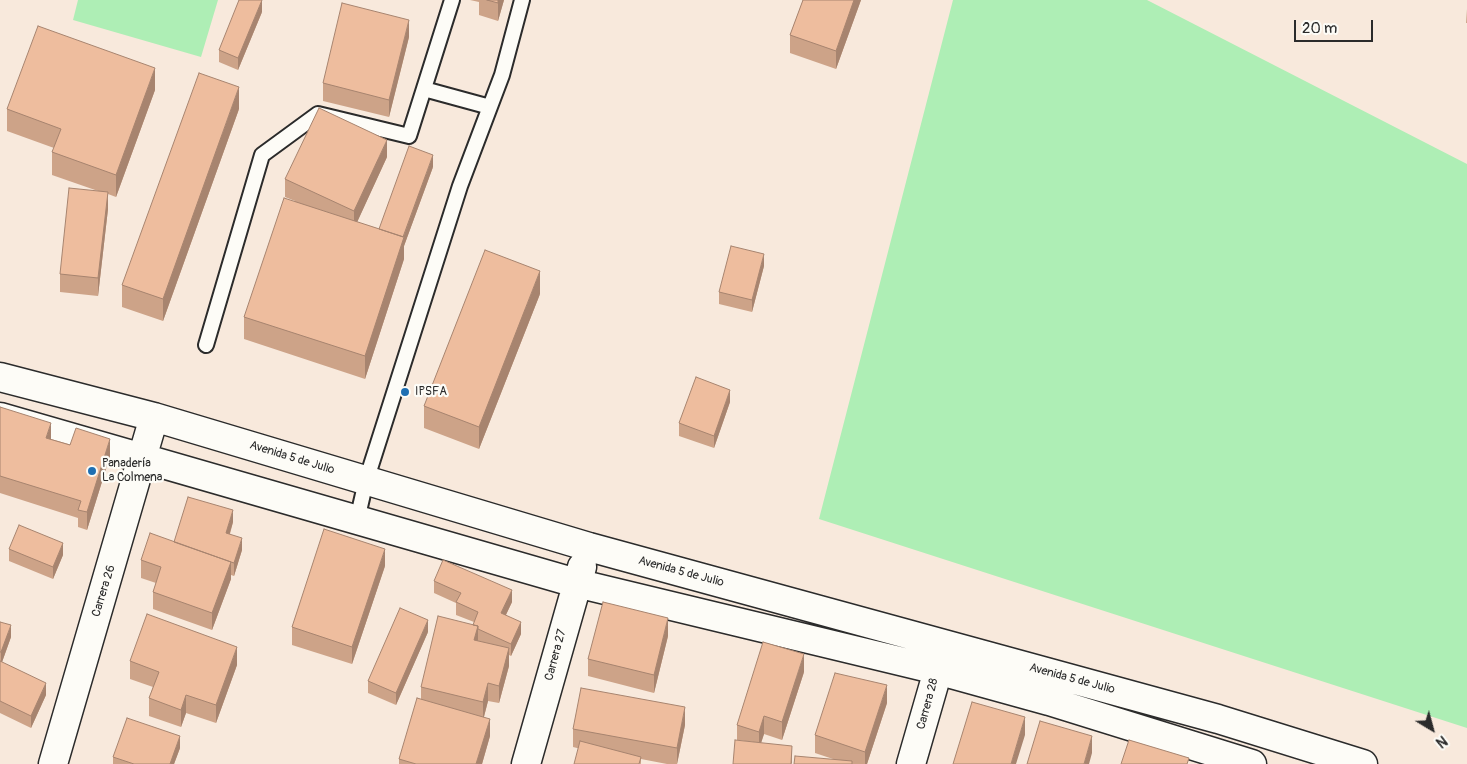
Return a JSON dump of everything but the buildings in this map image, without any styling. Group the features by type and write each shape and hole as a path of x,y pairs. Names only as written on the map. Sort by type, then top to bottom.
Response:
{"street":[{"name":"Avenida 5 de Julio","path":"0,377 154,417 589,547 1218,719 1363,764"},
{"path":"0,417 576,583 937,670 1049,701 1218,759 1252,764"},
{"name":"Carrera 26","path":"53,764 154,417"},
{"name":"Carrera 27","path":"526,764 576,583 589,547"},
{"name":"Carrera 28","path":"911,764 937,670 946,645"}],"lane":[{"path":"206,344 262,155 318,114 409,136 452,0"},
{"path":"357,520 366,481 460,186 502,75 522,0"},
{"path":"424,89 490,107"}],"green space":[{"path":"78,0 218,0 201,57 73,20"},
{"path":"953,0 1147,0 1467,164 1467,728 819,519"}],"place":[{"name":"IPSFA","path":"405,392"},
{"name":"Panadería La Colmena","path":"92,471"}]}
